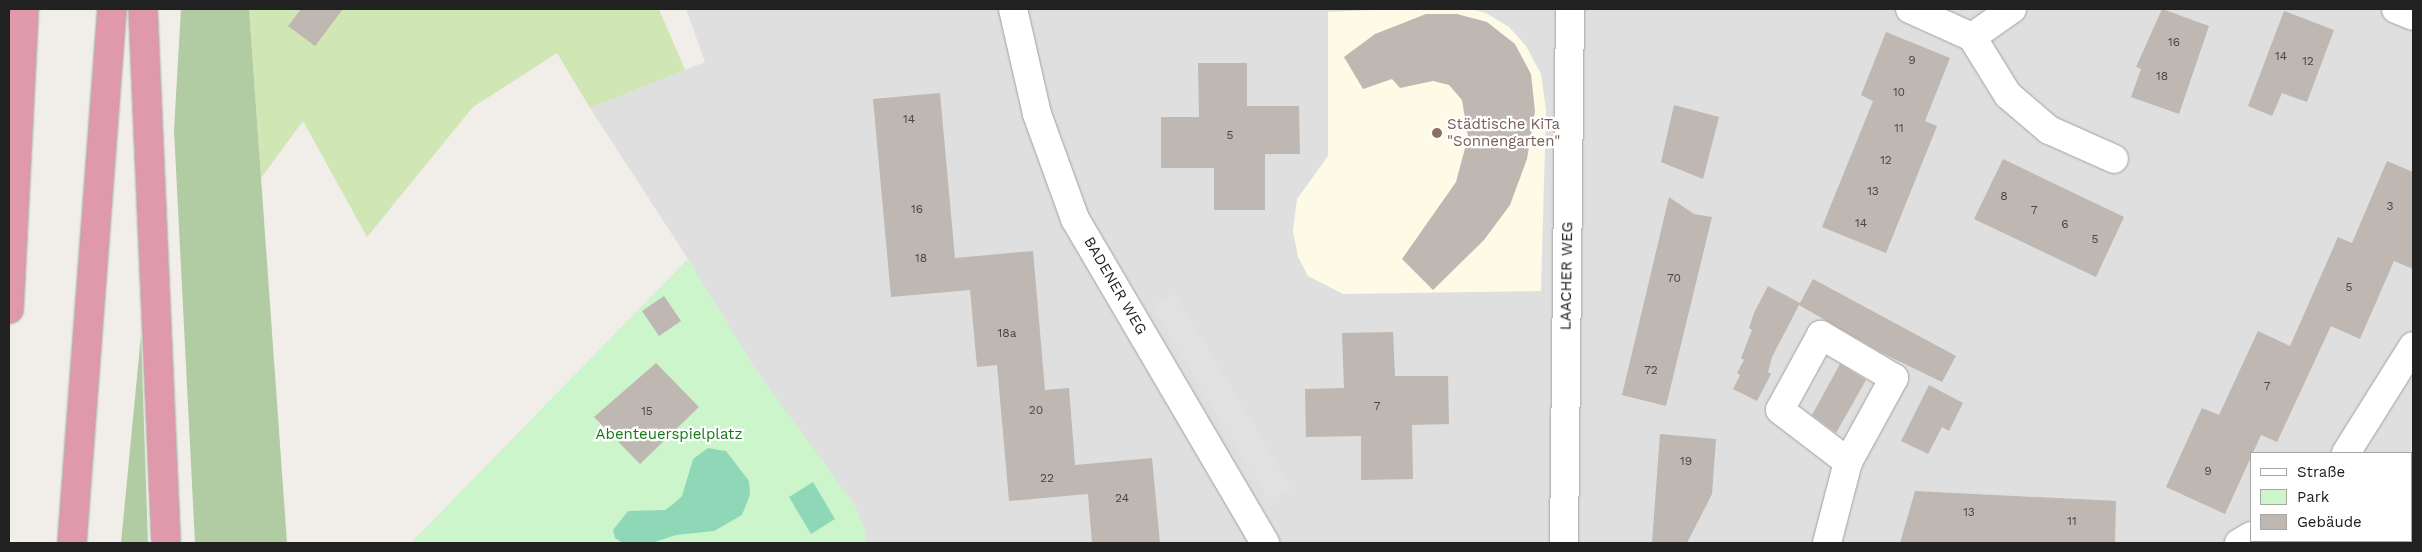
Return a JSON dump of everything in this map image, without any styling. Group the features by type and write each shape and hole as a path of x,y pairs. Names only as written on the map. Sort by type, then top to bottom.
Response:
{"highway":[{"path":"9,309 24,9"},
{"path":"72,543 112,9"},
{"path":"143,9 166,543"}],"street":[{"name":"BADENER WEG","path":"1013,9 1037,114 1076,219 1265,543"},
{"name":"LAACHER WEG","path":"1564,543 1570,9"},
{"path":"1910,9 1972,37 2008,95 2049,130 2114,159"},
{"path":"1972,37 2012,9"},
{"path":"2396,9 2413,16"},
{"path":"1827,543 1848,462 1894,378 1821,335 1780,410 1848,462"},
{"path":"2347,452 2413,346"},
{"path":"2239,543 2250,537"}],"shaded area":[{"path":"686,9 2413,9 2413,543 411,543 688,259 590,108 705,62"},
{"name":"Städtische KiTa \"Sonnengarten\"","path":"1395,9 1471,9 1486,13 1509,27 1526,46 1541,74 1546,110 1541,291 1343,294 1308,276 1298,257 1293,231 1297,199 1328,156 1328,12"},
{"path":"1174,293 1291,488 1269,501 1152,306"}],"green space":[{"path":"181,9 249,9 287,543 195,543 174,130"},
{"path":"249,9 659,9 685,70 590,108 557,53 473,107 367,237 303,121 261,178"},
{"name":"Abenteuerspielplatz","path":"688,259 758,373 854,504 866,532 866,543 411,543"},
{"path":"141,335 148,543 121,543"},
{"path":"708,448 726,451 749,481 750,495 742,515 714,531 676,535 652,543 623,543 615,538 613,530 628,511 665,510 682,496 693,459"},
{"path":"813,482 835,519 811,534 789,497"}],"building":[{"path":"301,9 343,9 315,46 288,26"},
{"path":"2162,9 2209,26 2179,114 2131,97 2141,69 2136,67"},
{"path":"2284,11 2334,30 2307,102 2282,93 2272,116 2248,106"},
{"path":"1426,14 1457,14 1487,22 1515,44 1531,74 1535,111 1527,159 1510,205 1484,240 1433,290 1402,259 1456,182 1468,137 1462,100 1449,85 1433,81 1400,88 1392,79 1363,89 1344,57 1375,34"},
{"path":"1886,32 1950,58 1925,121 1937,126 1886,253 1822,227 1873,101 1861,95"},
{"path":"1198,63 1247,63 1247,106 1299,106 1300,154 1265,154 1265,210 1214,210 1214,168 1161,168 1161,117 1199,117"},
{"path":"940,93 955,258 1033,251 1045,390 1069,388 1075,465 1152,458 1160,543 1092,543 1088,494 1009,501 997,365 977,367 970,290 891,297 873,99"},
{"path":"1674,105 1719,117 1703,179 1661,162"},
{"path":"2003,159 2124,217 2096,277 1974,219"},
{"path":"2387,161 2413,172 2413,269 2394,261 2360,339 2331,326 2277,442 2261,435 2253,452 2250,452 2250,459 2225,514 2166,487 2202,408 2219,415 2258,331 2290,346 2338,237 2352,243"},
{"path":"1669,197 1694,214 1712,217 1666,406 1622,395"},
{"path":"1813,279 1956,356 1942,382 1882,353 1799,305 1772,357 1768,372 1771,374 1757,401 1733,389 1740,375 1737,373 1744,360 1741,358 1752,330 1749,328 1754,313 1768,286 1800,303"},
{"path":"664,296 681,321 659,336 642,311"},
{"path":"1393,332 1395,376 1448,376 1449,424 1412,425 1413,479 1361,480 1361,436 1306,437 1305,389 1344,388 1342,333"},
{"path":"656,363 699,407 640,464 594,417"},
{"path":"1840,364 1866,380 1836,433 1812,415"},
{"path":"1929,385 1963,403 1949,431 1942,427 1928,454 1901,441"},
{"path":"1660,434 1716,439 1712,494 1687,543 1652,543"},
{"path":"1915,491 2116,501 2115,543 1900,543"}],"place":[{"name":"Städtische KiTa \"Sonnengarten\"","path":"1437,133"}]}
